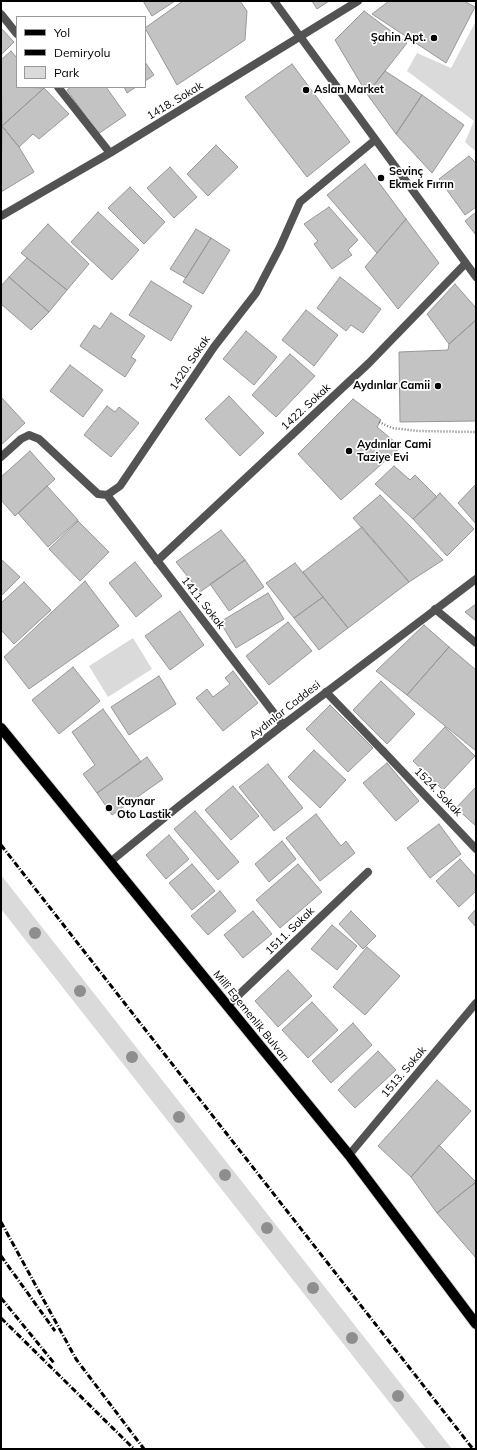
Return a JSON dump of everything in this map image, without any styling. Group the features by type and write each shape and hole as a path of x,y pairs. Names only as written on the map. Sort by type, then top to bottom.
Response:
{"main road":[{"name":"Millî Egemenlik Bulvarı","path":"1,728 349,1155 474,1317"}],"street":[{"path":"274,1 476,277"},
{"name":"1418. Sokak","path":"1,216 110,153 300,38 358,1"},
{"path":"1,14 16,33"},
{"path":"59,88 110,153"},
{"name":"1420. Sokak","path":"107,496 120,486 214,347 256,293 280,247 300,202 375,140"},
{"name":"1422. Sokak","path":"157,561 369,363 465,264"},
{"path":"1,457 21,439 29,435 39,439 98,494 107,496"},
{"name":"1411. Sokak","path":"107,496 283,725"},
{"name":"Aydınlar Caddesi","path":"110,862 283,725 476,579"},
{"path":"435,609 476,644"},
{"name":"1524. Sokak","path":"326,692 476,849"},
{"name":"1511. Sokak","path":"228,1006 368,872"},
{"name":"1513. Sokak","path":"349,1155 476,1003"}],"path":[{"path":"379,422 392,428 418,431 476,432"}],"green space":[{"path":"476,21 476,152 465,142 474,121 407,71 417,53 451,68"},
{"path":"133,638 152,669 108,697 89,666"},
{"path":"1,875 452,1449 426,1449 1,909"}],"building":[{"path":"143,1 175,1 152,16"},
{"path":"183,1 240,1 247,11 245,40 177,85 146,27"},
{"path":"312,1 329,1 317,9"},
{"name":"Şahin Apt.","path":"389,1 464,1 475,7 446,63 372,14"},
{"path":"364,11 407,43 367,94 335,40"},
{"path":"1,28 14,42 1,55"},
{"path":"11,51 16,57 16,88 44,88 2,126 1,60"},
{"path":"146,63 154,75 146,80"},
{"path":"292,64 350,142 307,177 245,97"},
{"path":"385,71 422,95 396,134 367,94"},
{"path":"44,88 69,114 39,139 33,134 19,147 2,126"},
{"path":"70,88 107,88 126,115 98,134 67,90"},
{"path":"124,88 134,88 127,93"},
{"path":"422,95 464,125 432,173 396,134"},
{"path":"2,126 19,147 34,172 1,192"},
{"path":"216,145 238,167 208,196 187,174"},
{"path":"469,156 476,163 476,207 465,215 439,179"},
{"path":"365,164 406,219 377,253 327,195"},
{"path":"170,167 197,197 174,218 147,188"},
{"path":"130,187 165,222 144,244 108,208"},
{"path":"329,207 358,240 348,250 352,255 332,269 314,244 318,241 304,224"},
{"path":"98,212 139,250 112,280 71,242"},
{"path":"476,212 476,235 465,221"},
{"path":"406,219 439,263 398,309 365,267"},
{"path":"48,224 89,264 67,290 21,253"},
{"path":"196,229 211,238 186,278 170,269"},
{"path":"211,238 230,250 203,294 183,282"},
{"path":"27,258 67,290 49,312 9,277"},
{"path":"9,277 49,312 31,330 1,304 1,286"},
{"path":"340,277 381,309 363,333 351,325 346,331 317,308"},
{"path":"151,281 192,306 171,341 129,315"},
{"path":"455,284 476,308 476,320 449,344 427,314"},
{"path":"306,310 338,335 314,366 282,340"},
{"path":"111,313 145,336 131,357 136,360 125,377 80,346 94,325 100,329"},
{"name":"Aydınlar Camii","path":"476,320 476,421 400,422 399,352 448,350 449,344"},
{"path":"246,331 277,357 254,385 223,359"},
{"path":"290,354 315,376 276,417 252,395"},
{"path":"70,365 103,390 83,417 50,391"},
{"path":"229,396 264,433 240,456 205,419"},
{"path":"1,397 25,423 1,445"},
{"name":"Aydınlar Cami Taziye Evi","path":"353,399 381,420 377,427 401,447 341,500 298,454"},
{"path":"107,406 115,412 119,407 139,423 111,457 84,435"},
{"path":"30,451 55,479 15,516 1,500 1,477"},
{"path":"394,466 410,480 415,475 437,497 413,519 375,484"},
{"path":"476,484 476,524 458,503"},
{"path":"47,486 78,520 48,547 18,513"},
{"path":"440,493 474,529 447,556 413,519"},
{"path":"380,495 443,560 409,582 353,518"},
{"path":"78,521 109,552 80,581 49,549"},
{"path":"362,527 409,582 348,628 303,572"},
{"path":"221,530 245,560 200,592 176,562"},
{"path":"1,559 20,577 1,596"},
{"path":"245,560 264,587 229,611 210,584"},
{"path":"135,562 162,596 136,617 109,583"},
{"path":"295,563 323,597 294,618 266,583"},
{"path":"85,581 119,626 29,689 4,657"},
{"path":"24,582 51,610 14,644 1,630 1,603"},
{"path":"268,593 284,619 236,648 220,622"},
{"path":"323,597 348,628 319,650 294,618"},
{"path":"476,604 476,621 465,612"},
{"path":"180,611 204,645 170,670 145,636"},
{"path":"288,622 312,651 269,685 246,656"},
{"path":"424,625 449,647 407,695 376,671"},
{"path":"449,647 476,670 476,751 407,695"},
{"path":"73,667 100,701 59,734 32,700"},
{"path":"233,671 258,703 223,731 196,698 207,689 213,697 230,684 225,678"},
{"path":"159,676 176,704 129,735 111,707"},
{"path":"381,681 415,714 387,744 353,710"},
{"path":"330,705 373,748 348,772 306,729"},
{"path":"103,709 141,762 97,793 83,774 95,765 72,732"},
{"path":"445,727 475,756 443,790 413,761"},
{"path":"314,750 346,780 320,808 288,777"},
{"path":"147,757 163,779 112,815 97,793"},
{"path":"387,763 419,801 396,821 363,783"},
{"path":"268,764 303,808 274,831 239,787"},
{"path":"233,786 259,816 231,840 205,810"},
{"path":"476,787 476,826 456,808"},
{"path":"195,811 239,862 218,880 174,829"},
{"path":"316,814 341,846 346,841 355,853 320,881 286,838"},
{"path":"439,824 461,854 430,878 407,848"},
{"path":"169,835 189,859 166,879 146,855"},
{"path":"282,841 296,859 269,882 255,864"},
{"path":"460,859 476,877 476,891 459,907 436,881"},
{"path":"192,864 215,891 192,910 169,883"},
{"path":"298,864 322,892 280,928 256,900"},
{"path":"220,891 236,911 208,935 191,916"},
{"path":"476,909 476,927 468,918"},
{"path":"253,911 272,934 243,958 224,935"},
{"path":"351,911 376,936 363,949 339,924"},
{"path":"332,925 357,946 337,970 311,949"},
{"path":"367,947 400,976 365,1015 333,987"},
{"path":"288,970 312,996 278,1027 255,1001"},
{"path":"312,1002 338,1030 308,1058 282,1030"},
{"path":"353,1023 372,1045 331,1083 312,1061"},
{"path":"378,1051 396,1070 355,1108 338,1090"},
{"path":"437,1080 471,1111 411,1177 378,1146"},
{"path":"439,1145 476,1182 437,1213 411,1177"},
{"path":"476,1182 476,1258 437,1213"}],"railway":[{"path":"1,845 473,1449"},
{"path":"1,1222 76,1359 144,1449"},
{"path":"1,1256 55,1331"},
{"path":"1,1298 54,1363"},
{"path":"1,1318 134,1449"}],"place":[{"name":"Şahin Apt.","path":"434,38"},
{"name":"Aslan Market","path":"306,90"},
{"name":"Sevinç Ekmek Fırrın","path":"381,178"},
{"name":"Aydınlar Camii","path":"438,386"},
{"name":"Aydınlar Cami Taziye Evi","path":"349,451"},
{"name":"Kaynar Oto Lastik","path":"109,808"}]}
